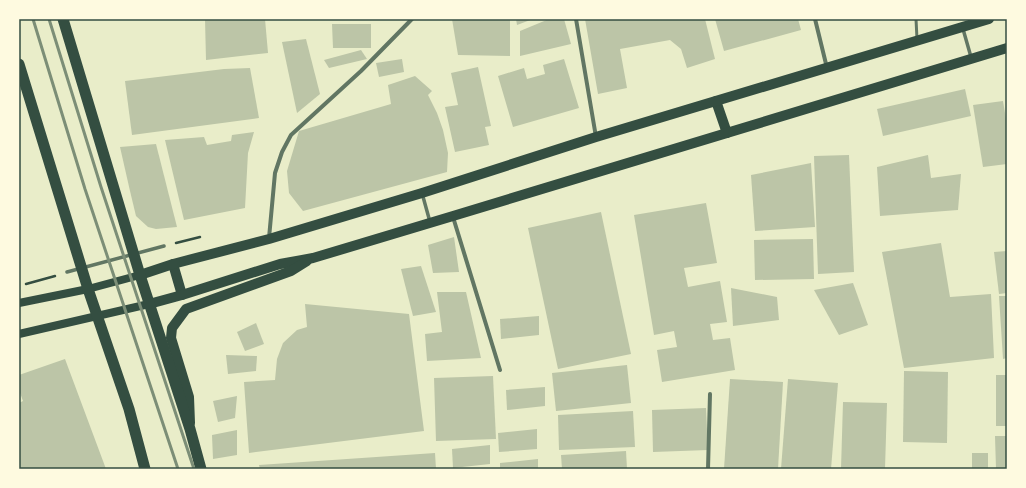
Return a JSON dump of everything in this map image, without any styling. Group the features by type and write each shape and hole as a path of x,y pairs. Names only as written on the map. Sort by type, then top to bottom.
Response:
{"highway":[{"path":"63,19 140,275 190,429 201,469"},
{"path":"19,64 88,289 129,409 145,469"}],"main road":[{"path":"19,303 88,289 140,275 173,264 269,239 422,193 596,137 989,19"},
{"path":"19,334 149,304 280,264 313,258 1007,48"},
{"path":"716,101 726,134"},
{"path":"190,429 189,397 171,338 172,328 178,319 186,309 291,271 313,258"},
{"path":"173,264 182,295"}],"street":[{"path":"269,239 275,173 282,152 291,135 361,70 412,19"},
{"path":"576,19 596,137"},
{"path":"816,19 827,68"},
{"path":"962,27 971,58"},
{"path":"422,193 430,223"},
{"path":"453,216 500,370"},
{"path":"67,272 164,246"},
{"path":"708,469 710,394"}],"lane":[{"path":"916,19 917,40"}],"path":[{"path":"164,246 200,237"},
{"path":"19,286 67,272"}],"building":[{"path":"205,19 265,19 268,53 206,60"},
{"path":"452,19 510,19 510,56 458,55"},
{"path":"516,19 533,19 517,25"},
{"path":"549,19 564,19 571,44 520,56 520,31"},
{"path":"585,19 705,19 715,59 687,68 681,49 670,40 620,49 627,88 598,94"},
{"path":"715,19 798,19 801,30 724,51"},
{"path":"332,24 371,24 371,48 333,48"},
{"path":"306,39 320,94 297,113 282,42"},
{"path":"361,50 367,59 329,68 324,60"},
{"path":"402,59 404,72 379,77 376,63"},
{"path":"564,59 579,108 513,127 498,76 524,68 527,79 545,74 543,65"},
{"path":"478,67 491,126 485,127 489,145 455,152 445,107 458,105 451,73"},
{"path":"250,68 259,118 132,135 125,81 224,69"},
{"path":"415,76 432,91 428,95 443,130 448,153 447,172 303,211 289,193 287,171 299,131 391,104 388,85"},
{"path":"965,89 971,116 883,136 877,109"},
{"path":"1003,101 1007,125 1007,164 983,167 973,105"},
{"path":"254,132 248,153 245,208 184,220 165,140 204,137 207,145 231,141 232,135"},
{"path":"156,144 177,227 156,229 148,227 136,216 120,147"},
{"path":"849,155 854,272 818,274 814,156"},
{"path":"928,155 931,178 961,174 958,210 880,216 877,167"},
{"path":"811,163 815,227 755,231 751,175"},
{"path":"706,203 717,263 684,268 688,287 720,281 727,322 710,324 713,340 730,338 735,370 662,382 657,350 677,347 674,331 654,335 634,215"},
{"path":"601,212 631,354 558,369 528,228"},
{"path":"454,237 459,272 433,273 428,245"},
{"path":"813,239 814,279 755,280 754,240"},
{"path":"941,243 950,297 991,294 994,358 904,368 882,252"},
{"path":"1007,251 1007,293 999,294 994,252"},
{"path":"421,266 436,312 413,316 401,269"},
{"path":"853,283 868,325 839,335 814,290"},
{"path":"731,288 777,297 779,320 733,326"},
{"path":"437,292 466,292 481,358 427,361 425,334 442,332"},
{"path":"999,296 1007,296 1007,358 1003,359"},
{"path":"305,304 409,314 424,431 249,453 244,382 275,380 277,359 283,343 297,330 307,327"},
{"path":"539,316 539,335 501,339 500,319"},
{"path":"256,323 264,344 245,351 237,332"},
{"path":"226,355 257,356 256,371 228,374"},
{"path":"65,359 106,469 19,469 19,403 23,401 19,390 19,375"},
{"path":"627,365 631,403 556,411 552,373"},
{"path":"904,371 948,372 947,443 903,442"},
{"path":"996,375 1007,375 1007,426 996,426"},
{"path":"493,376 496,439 436,441 434,378"},
{"path":"730,379 783,382 778,469 724,469"},
{"path":"788,379 838,383 831,469 781,469"},
{"path":"545,387 545,406 507,410 506,390"},
{"path":"237,396 235,418 218,422 213,401"},
{"path":"843,402 887,403 885,469 841,469"},
{"path":"706,408 708,450 653,452 652,410"},
{"path":"633,411 635,447 559,450 558,415"},
{"path":"537,429 537,449 499,452 498,433"},
{"path":"237,430 237,455 213,459 212,435"},
{"path":"995,436 1007,436 1007,469 996,469"},
{"path":"490,445 490,464 453,468 452,449"},
{"path":"626,451 627,469 562,469 561,455"},
{"path":"435,453 436,469 260,469 259,465"},
{"path":"972,453 988,453 988,469 972,469"},
{"path":"538,459 538,469 500,469 500,463"}],"railway":[{"path":"33,19 85,189 178,469"},
{"path":"49,19 101,187 194,469"}]}
